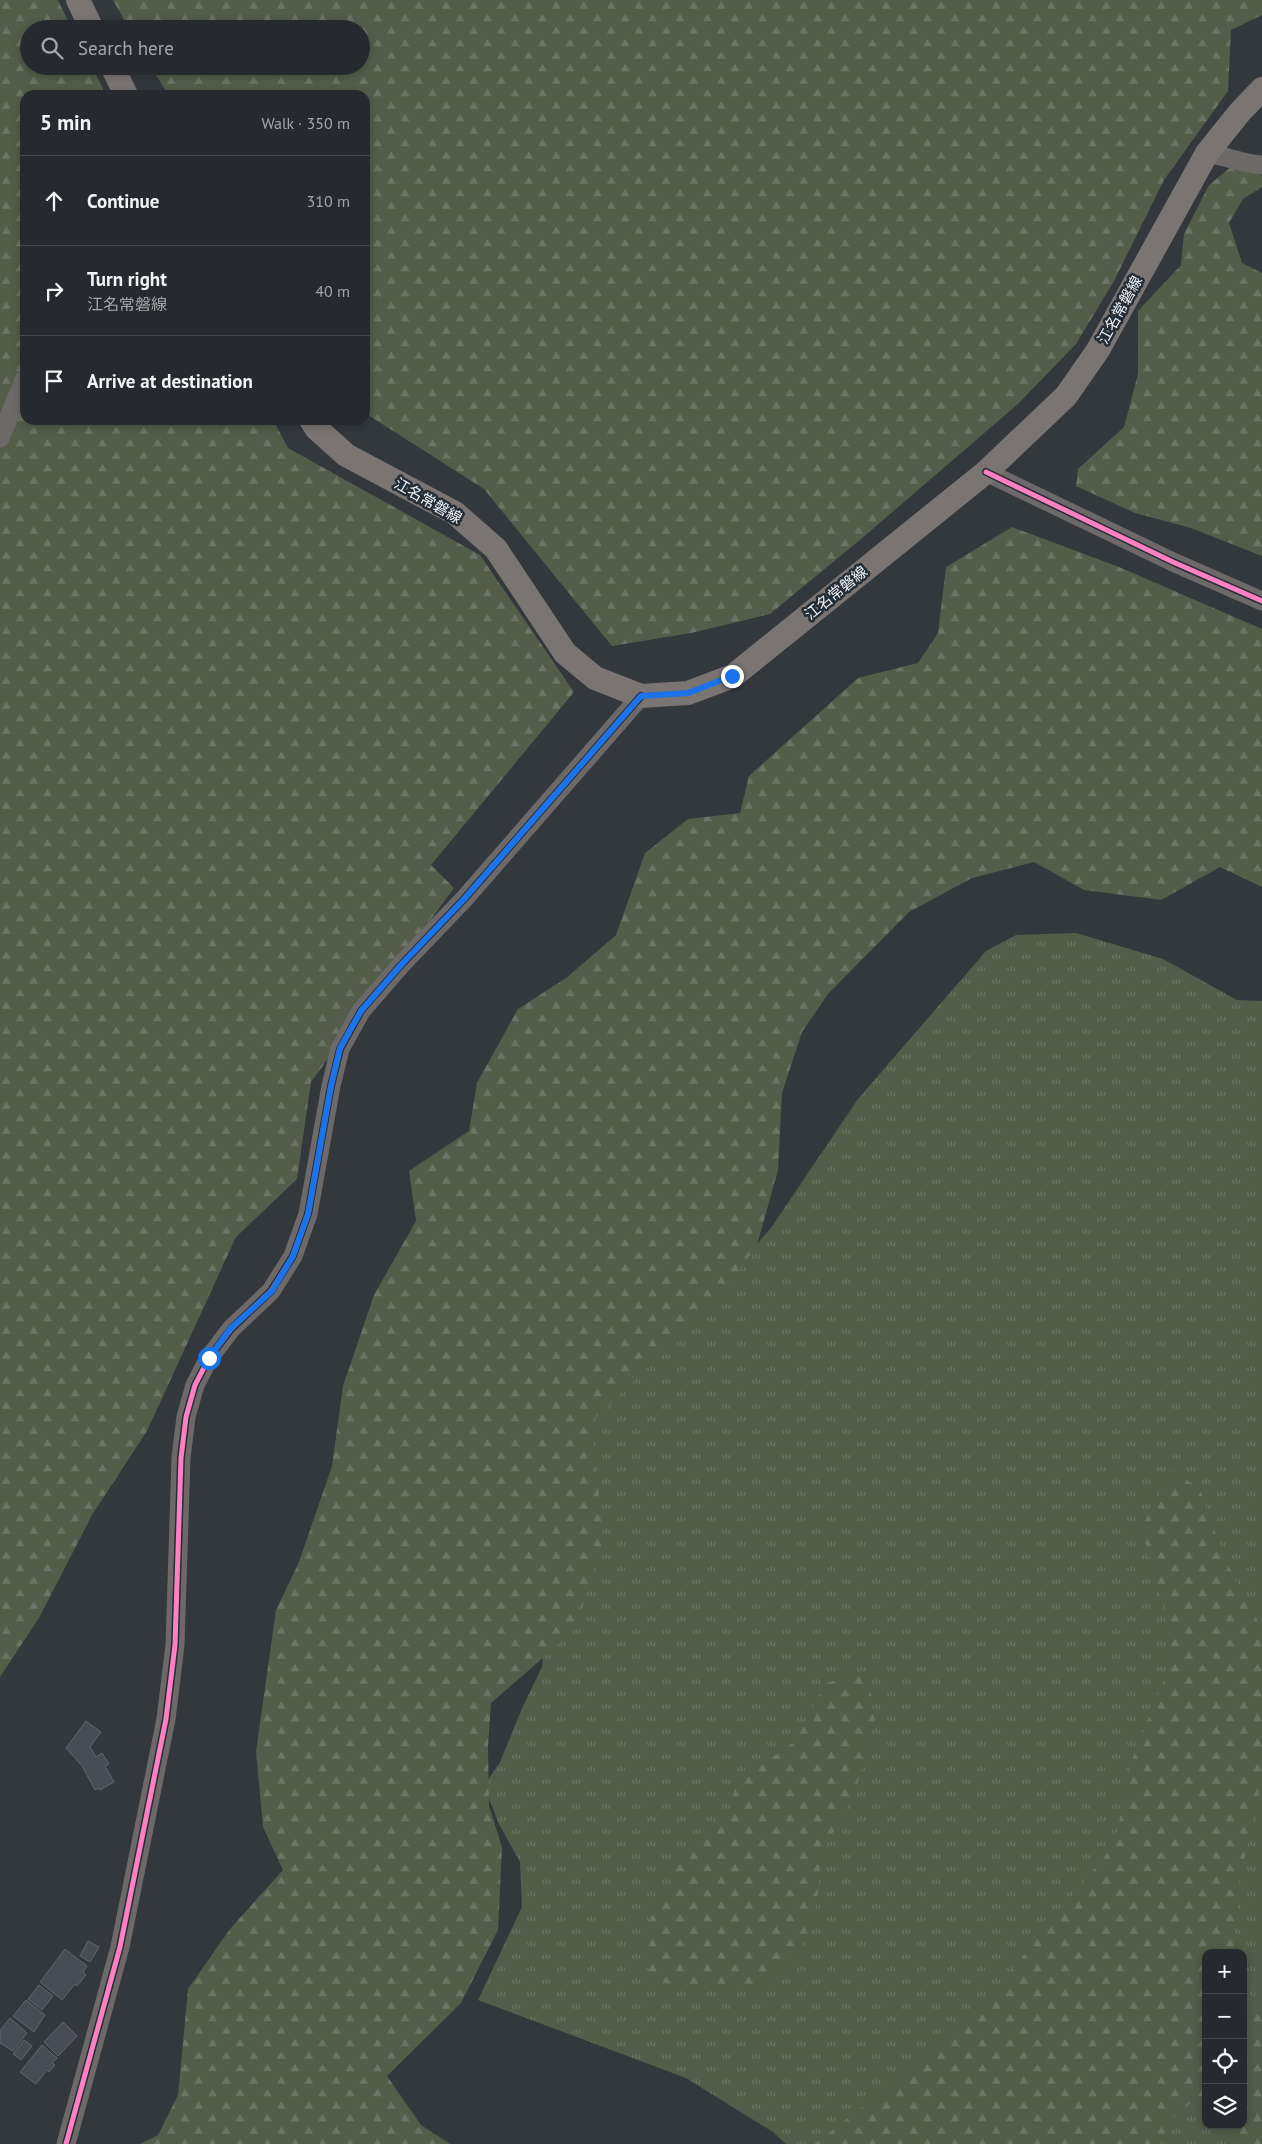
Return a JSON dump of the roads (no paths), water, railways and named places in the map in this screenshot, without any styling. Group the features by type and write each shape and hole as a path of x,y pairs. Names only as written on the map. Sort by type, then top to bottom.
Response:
{"main road":[{"path":"78,0 88,20"},
{"path":"116,75 124,90"},
{"name":"江名常磐線","path":"314,425 346,455 455,513 496,549 565,653 595,678 641,696 688,693 732,676 986,472 1066,396 1098,350 1207,153 1240,112 1262,89"}],"street":[{"path":"1207,153 1262,165"},
{"path":"0,438 20,390"},
{"path":"986,472 1173,562 1262,601"},
{"path":"66,2144 120,1947 166,1719 175,1645 181,1458 186,1417 195,1385 209,1358 230,1329 272,1291 293,1256 308,1214 331,1086 340,1048 361,1011 400,966 465,898 641,696"}]}
